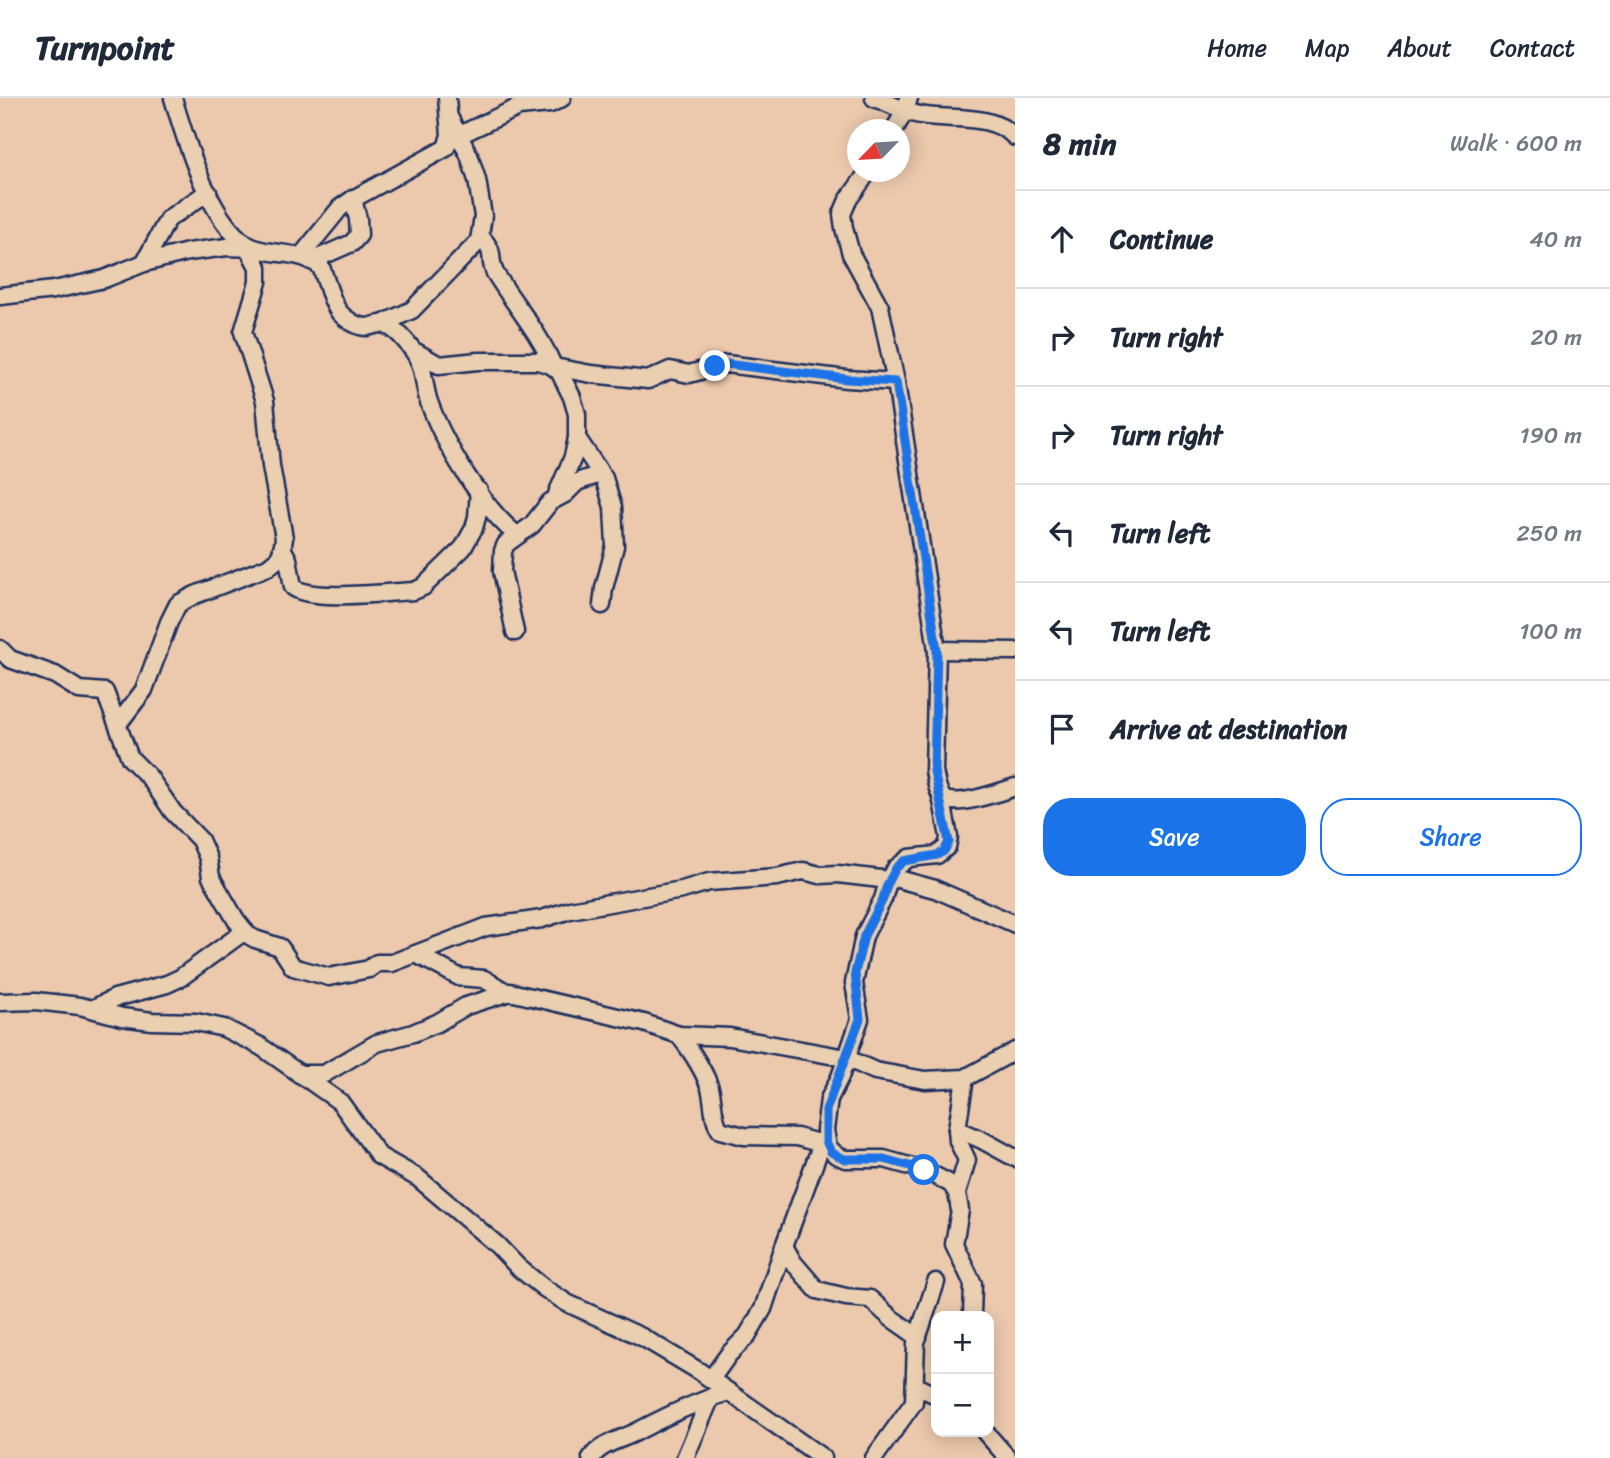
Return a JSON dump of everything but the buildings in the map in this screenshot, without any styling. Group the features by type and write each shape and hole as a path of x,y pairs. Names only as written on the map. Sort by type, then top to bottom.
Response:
{"street":[{"path":"118,723 144,691 178,604 194,595 268,567 279,558 284,538 271,466 265,401 243,332 258,282 258,267 251,248 224,220 195,169 173,98"},
{"path":"3,298 104,279 144,263 211,249 251,248 306,258 321,267 334,302 346,318 363,327 382,324 412,310 479,241 483,216 477,180 469,155 454,137 447,98"},
{"path":"306,258 340,208 352,198 442,151 454,137 519,107 550,104 562,98"},
{"path":"874,98 907,105 924,116 963,117 984,121 1015,137"},
{"path":"711,1379 729,1354 747,1336 764,1309 784,1246 824,1139 826,1110 860,1019 855,973 864,936 890,879 904,861 937,855 947,847 949,837 934,771 937,650 896,382 880,307 851,254 842,214 861,182"},
{"path":"144,263 168,219 208,192"},
{"path":"306,258 357,239 360,227 352,198"},
{"path":"480,236 491,250 495,273 542,340 572,397 577,414 577,438 573,457 554,500"},
{"path":"382,324 394,330 414,351 422,367 433,412 456,458 505,525 517,535"},
{"path":"414,351 439,365 478,361 538,361 602,375 648,380 670,370 689,374 726,364 847,379 896,382"},
{"path":"577,438 606,484 613,507 615,546 602,605"},
{"path":"515,632 502,562 506,544 532,525 542,510 574,484 600,474"},
{"path":"282,548 288,559 293,587 304,593 332,596 414,591 423,587 463,548 477,517 479,491"},
{"path":"0,649 10,659 55,675 79,690 105,692 130,758 149,777 173,812 200,840 208,858 211,877 245,931 255,939 280,947 293,967 329,977 369,969 377,963 392,963 486,927 542,919 570,910 709,883 777,877 803,871 820,875 890,879 935,890 1015,924"},
{"path":"937,650 1015,651"},
{"path":"941,796 948,802 960,801 1015,787"},
{"path":"92,1009 115,998 180,978 245,931"},
{"path":"416,954 459,976 484,979 506,992 644,1023 679,1035 730,1037 845,1058 875,1071 900,1077 950,1080 965,1078 1015,1051"},
{"path":"299,1074 324,1074 377,1043 413,1033 466,1006 506,992"},
{"path":"0,1002 36,1001 152,1021 196,1022 237,1034 260,1046 340,1102 379,1156 418,1178 544,1288 567,1303 642,1337 711,1379 822,1458"},
{"path":"679,1035 700,1064 711,1091 716,1124 720,1130 744,1136 824,1139"},
{"path":"965,1078 957,1129 958,1141 967,1157 957,1193 960,1219 954,1244 973,1284 972,1311"},
{"path":"957,1129 1015,1158"},
{"path":"824,1139 836,1155 845,1159 884,1159 924,1170 951,1184 957,1193"},
{"path":"784,1246 793,1262 817,1290 870,1299 918,1337"},
{"path":"874,1458 914,1402 918,1337 936,1282"},
{"path":"916,1386 931,1393"},
{"path":"591,1458 607,1444 711,1397 729,1392"},
{"path":"685,1458 711,1397"},
{"path":"989,1437 1008,1458"}],"route":[{"path":"715,366 726,364 847,379 896,382 937,650 934,771 949,842 944,851 937,855 909,859 896,868 870,922 855,973 860,1019 829,1100 825,1130 831,1152 845,1159 884,1159 924,1170"}]}
